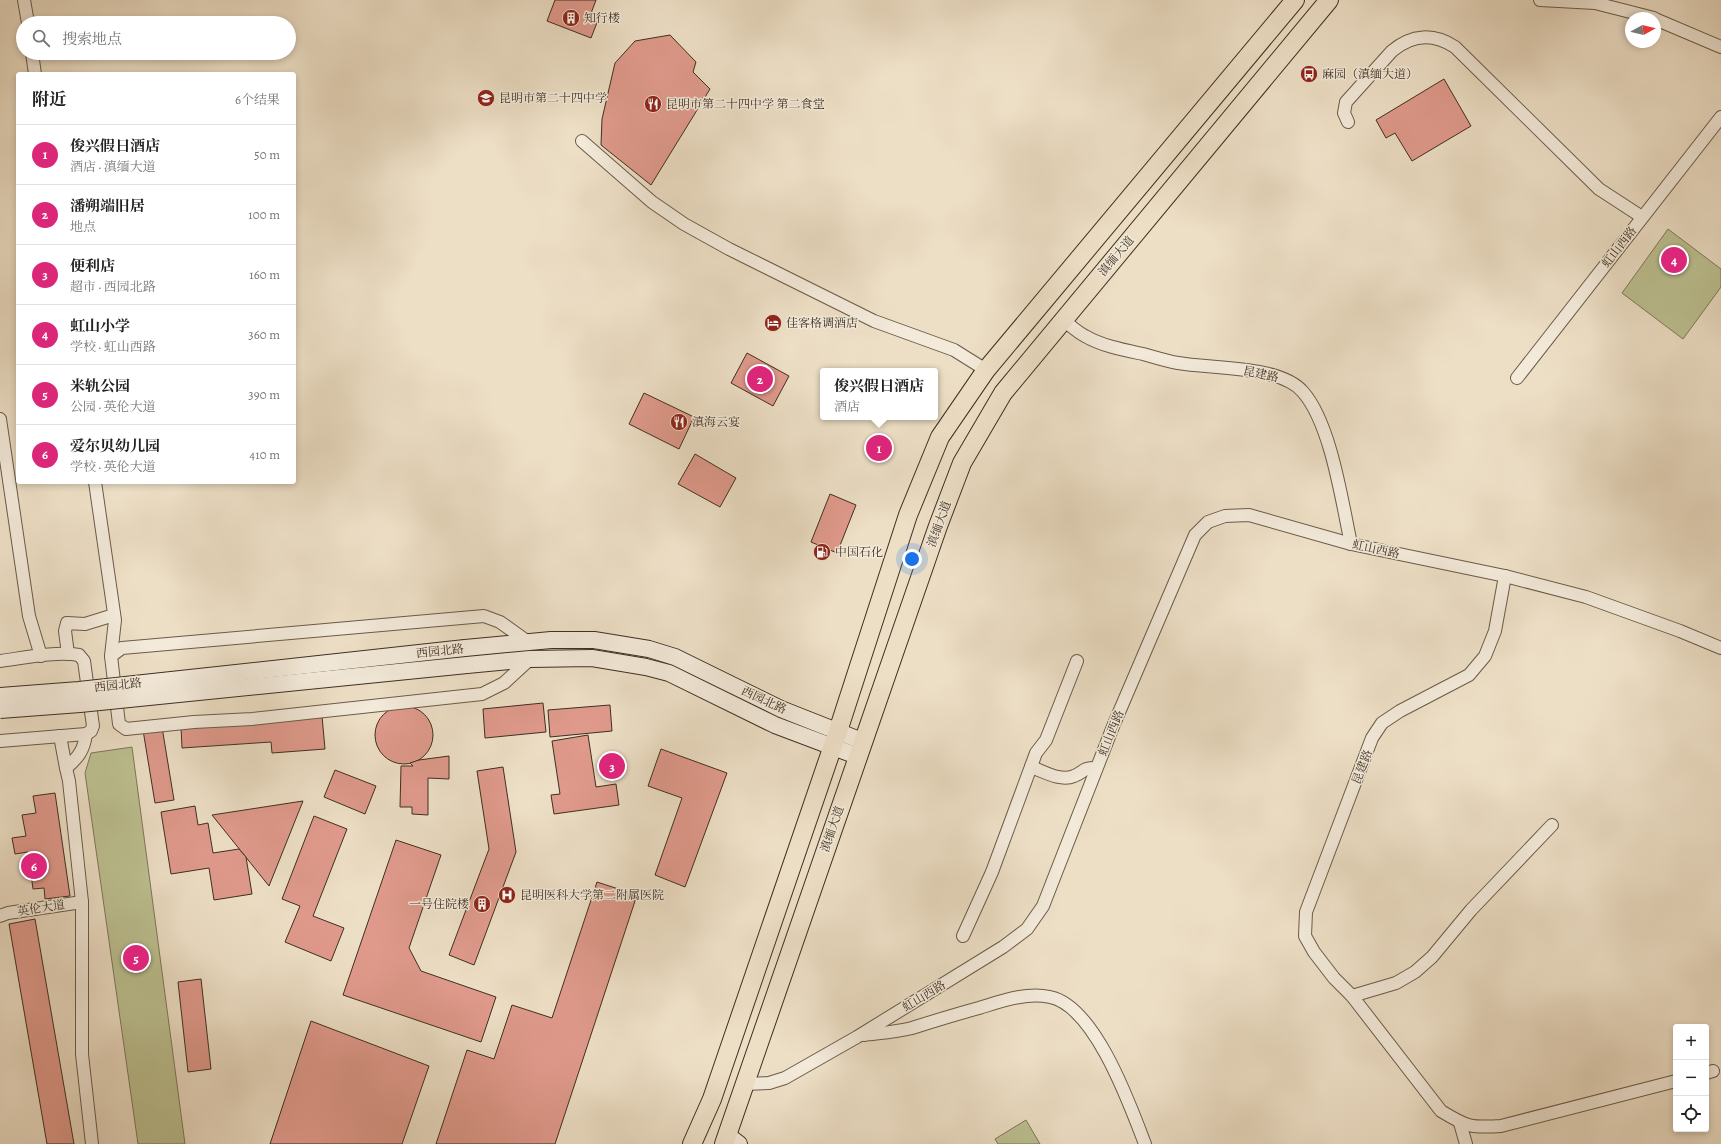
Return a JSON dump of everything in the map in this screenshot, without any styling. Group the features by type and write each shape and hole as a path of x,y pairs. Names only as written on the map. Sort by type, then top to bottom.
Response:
{"main road":[{"path":"692,1144 712,1099 835,739 908,515 940,437 986,370 1295,0"},
{"name":"滇缅大道","path":"730,1141 744,1084 938,526 962,463 1002,393 1329,0"},
{"name":"西园北路","path":"0,696 79,690 528,642 552,640 594,640 649,649 674,657 781,708 835,739 860,749"},
{"name":"西园北路","path":"0,710 80,704 530,659 592,658 646,667 669,674 775,726 835,739"}],"street":[{"path":"24,0 27,16"},
{"path":"1540,0 1595,3 1630,12"},
{"path":"1661,21 1721,47"},
{"path":"1348,122 1344,113 1346,102 1399,45 1416,38 1436,38 1446,41 1455,47 1599,189 1642,217"},
{"path":"33,60 35,72"},
{"name":"虹山西路","path":"1517,378 1721,117"},
{"path":"582,141 652,202 690,227 729,249 874,321 954,350 986,370"},
{"name":"昆建路","path":"1063,320 1085,336 1110,346 1178,363 1258,371 1282,378 1302,391 1315,409 1326,436 1351,544"},
{"path":"0,419 29,616 41,656"},
{"path":"95,484 115,620 111,656 119,724 126,729 194,722 252,719 482,694 504,683 530,659"},
{"name":"虹山西路","path":"744,1084 769,1083 785,1078 997,951 1027,929 1043,906 1114,724 1195,536 1208,522 1225,516 1249,515 1351,544 1505,576 1599,600 1721,648"},
{"name":"昆建路","path":"1460,1123 1441,1111 1352,996 1334,978 1305,936 1306,912 1372,738 1382,723 1400,710 1469,675 1485,656 1495,632 1505,576"},
{"path":"68,654 65,631 67,623 85,624 114,615"},
{"path":"111,656 122,648 484,616 500,622 528,642"},
{"path":"0,661 41,656 68,654 79,655 84,661 93,726 91,731 86,734 0,741"},
{"path":"962,936 992,872 1036,753 1046,740 1077,661"},
{"path":"66,768 76,759 85,746 86,734"},
{"path":"60,736 69,781 82,902 82,1054 92,1144"},
{"path":"1031,767 1062,778 1074,776 1085,768 1096,768"},
{"path":"1352,996 1396,983 1415,972 1426,962 1490,889 1552,825"},
{"name":"英伦大道","path":"0,916 8,913 82,902"},
{"path":"857,1036 910,1028 1009,999 1028,995 1052,997 1073,1009 1088,1025 1121,1084 1144,1144"},
{"path":"1466,1144 1460,1123 1476,1127 1501,1126 1673,1082"}],"green space":[{"path":"1668,229 1721,269 1721,287 1683,339 1622,293"},
{"path":"132,747 185,1144 138,1144 85,773 91,753"},
{"path":"1026,1120 1040,1144 998,1144 995,1139"}],"building":[{"name":"知行楼","path":"555,0 596,0 590,16 598,20 591,38 547,21"},
{"name":"昆明市第二十四中学 第二食堂","path":"670,35 696,62 693,72 710,89 651,185 601,145 602,119 615,63 635,41"},
{"path":"1444,79 1471,126 1412,161 1395,133 1386,138 1376,120"},
{"path":"747,353 789,376 773,406 731,383"},
{"path":"644,393 694,417 679,449 629,424"},
{"path":"695,454 736,478 720,507 678,484"},
{"path":"830,494 856,505 837,553 811,542"},
{"path":"543,703 546,732 485,738 483,709"},
{"path":"610,705 612,731 550,737 548,710"},
{"path":"404,706 415,708 428,719 431,724 433,735 431,746 420,759 415,762 404,764 393,762 380,751 377,746 375,735 377,724 388,711 393,708"},
{"path":"322,716 325,749 272,753 271,742 182,748 181,727"},
{"path":"162,727 174,800 155,803 143,730"},
{"path":"588,735 596,787 616,784 619,805 554,814 551,795 560,794 552,741"},
{"path":"661,749 727,773 685,887 655,875 682,798 648,786"},
{"path":"449,756 449,779 428,778 428,815 412,814 412,807 400,807 401,766 413,766 410,763 419,760"},
{"name":"一号住院楼","path":"503,767 516,852 474,965 449,955 489,849 477,771"},
{"path":"335,770 376,786 365,814 324,797"},
{"path":"55,793 70,896 45,899 44,888 33,889 28,852 15,854 12,838 26,836 22,815 36,813 33,796"},
{"path":"303,801 269,886 212,815"},
{"path":"195,806 198,825 208,823 213,853 239,849 246,857 252,894 214,900 209,868 171,874 161,812"},
{"path":"314,816 347,829 313,916 344,928 331,961 285,942 300,906 282,899"},
{"path":"396,840 441,855 409,948 421,971 496,997 481,1042 343,995"},
{"path":"597,882 637,895 555,1144 436,1144 467,1050 494,1059 512,1005 552,1018"},
{"path":"35,919 74,1144 47,1144 9,924"},
{"path":"201,979 211,1069 188,1072 178,982"},
{"path":"311,1021 429,1066 402,1144 270,1144"}],"place":[{"name":"知行楼","path":"571,18"},
{"name":"麻园（滇缅大道）","path":"1309,74"},
{"name":"昆明市第二十四中学","path":"486,98"},
{"name":"昆明市第二十四中学 第二食堂","path":"653,104"},
{"name":"虹山小学","path":"1674,260"},
{"name":"佳客格调酒店","path":"773,323"},
{"name":"潘朔端旧居","path":"760,379"},
{"name":"滇海云宴","path":"679,422"},
{"name":"俊兴假日酒店","path":"879,448"},
{"name":"中国石化","path":"822,552"},
{"name":"便利店","path":"612,766"},
{"name":"爱尔贝幼儿园","path":"34,866"},
{"name":"昆明医科大学第二附属医院","path":"507,895"},
{"name":"一号住院楼","path":"482,904"},
{"name":"米轨公园","path":"136,958"}]}
